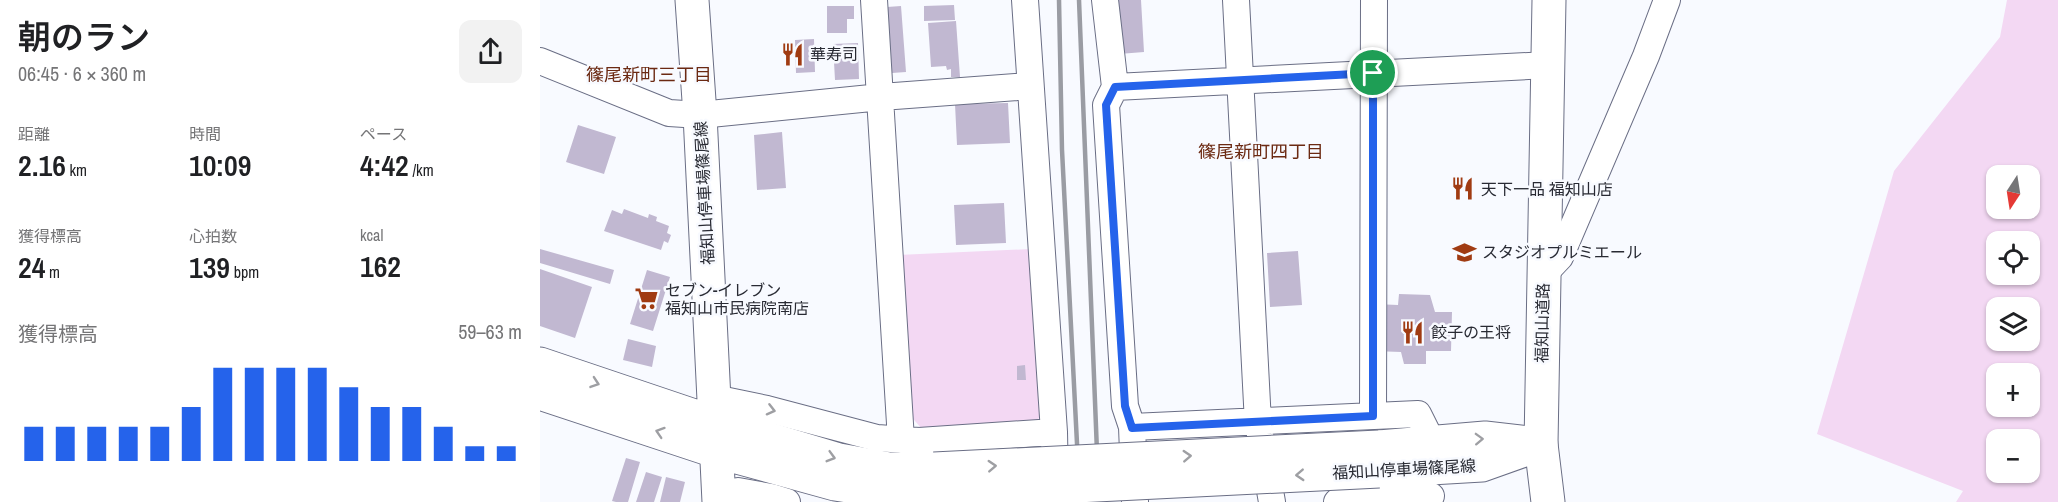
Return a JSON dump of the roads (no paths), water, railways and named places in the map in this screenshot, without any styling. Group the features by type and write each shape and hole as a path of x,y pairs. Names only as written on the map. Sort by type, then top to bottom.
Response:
{"main road":[{"name":"福知山停車場篠尾線","path":"692,0 715,424 835,484 894,493 935,481 1377,445 1431,477 1485,438 1541,444"},
{"name":"福知山道路","path":"1548,502 1541,444 1549,0"},
{"path":"540,364 715,424"},
{"path":"540,393 715,424"},
{"path":"715,424 719,499"}],"street":[{"path":"874,0 901,440"},
{"path":"1025,0 1054,432 1056,502"},
{"path":"1105,0 1115,87 1106,105 1125,406 1132,428 1135,502"},
{"path":"1236,0 1257,423 1272,502"},
{"path":"1374,0 1377,445"},
{"path":"1543,275 1560,257 1646,56 1667,0"},
{"path":"540,61 669,113 700,115 881,97 1030,86"},
{"path":"1115,87 1548,65"},
{"path":"715,424 767,409 877,438 901,440 919,441 1054,432"},
{"path":"1132,428 1257,423 1377,445 1418,414 1431,477 1337,502"},
{"path":"719,499 738,491 787,502"}],"railway":[{"path":"1059,0 1062,150 1080,502"},
{"path":"1079,0 1099,502"}],"place":[{"name":"華寿司","path":"792,54"},
{"name":"天下一品 福知山店","path":"1463,189"},
{"name":"スタジオプルミエール","path":"1464,252"},
{"name":"セブン-イレブン 福知山市民病院南店","path":"647,299"},
{"name":"餃子の王将","path":"1413,332"}],"district":[{"name":"篠尾新町三丁目","path":"649,75"},
{"name":"篠尾新町四丁目","path":"1261,152"}]}
